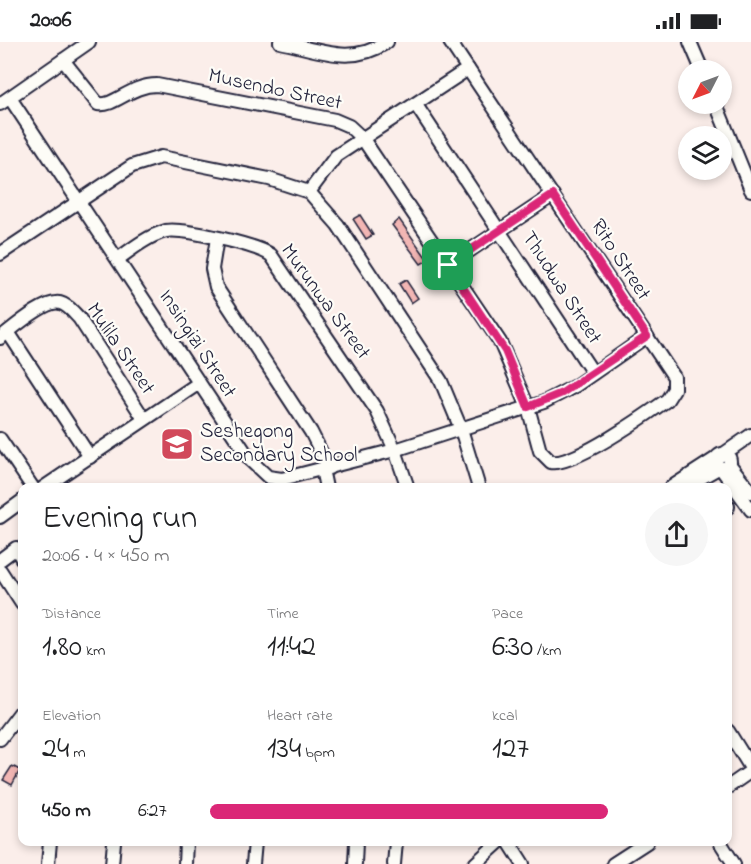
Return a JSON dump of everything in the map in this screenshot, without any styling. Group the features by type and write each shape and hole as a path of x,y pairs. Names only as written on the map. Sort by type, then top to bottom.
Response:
{"street":[{"path":"5,101 89,42"},
{"path":"280,42 348,56 368,54 387,42"},
{"name":"Rito Street","path":"450,42 674,378 672,395 601,442 563,462"},
{"path":"690,42 698,60"},
{"name":"Musendo Street","path":"63,60 98,104 110,103 138,86 157,85 334,120 349,126 363,139 505,351 528,407 540,451 551,462 563,462"},
{"path":"309,192 336,156 468,69"},
{"name":"Insingizi Street","path":"5,101 78,201 251,461 269,482 395,450 528,407 562,393 647,336"},
{"name":"Thudwa Street","path":"416,105 593,373"},
{"path":"720,114 751,190"},
{"path":"0,254 132,166 161,157 269,179 309,192 338,225 441,381 461,429 477,483"},
{"path":"448,265 553,195"},
{"name":"Murunwa Street","path":"118,259 140,243 173,230 258,248 275,259 377,411 395,450 406,483"},
{"path":"217,238 212,269 216,287 311,432 326,469 326,483"},
{"name":"Mulila Street","path":"4,335 52,303 64,304 78,318 144,419"},
{"path":"4,335 90,457"},
{"path":"51,483 199,383"},
{"path":"680,483 724,461 751,435"},
{"path":"0,440 30,483"},
{"path":"691,483 751,444"},
{"path":"724,461 751,492"},
{"path":"724,461 751,510"},
{"path":"0,517 18,504"},
{"path":"0,560 16,548 18,552"},
{"path":"0,570 18,598"},
{"path":"0,739 18,715"},
{"path":"732,738 751,770 732,784"},
{"path":"48,864 50,846"},
{"path":"112,864 114,846"},
{"path":"185,864 186,846"},
{"path":"253,864 255,846"},
{"path":"355,864 356,846"},
{"path":"394,864 396,846"},
{"path":"475,864 495,846"},
{"path":"512,846 523,864"},
{"path":"613,864 640,846"},
{"path":"723,846 734,864"}],"building":[{"path":"360,215 373,235 366,239 353,219"},
{"path":"399,219 428,260 421,264 392,225"},
{"path":"406,280 418,298 411,303 399,284"},
{"path":"12,766 18,769 12,785 3,780"}],"place":[{"name":"Seshegong Secondary School","path":"177,444"}],"route":[{"path":"553,195 647,336 575,386 544,402 528,407 510,360 500,342 448,265 553,195"}]}
